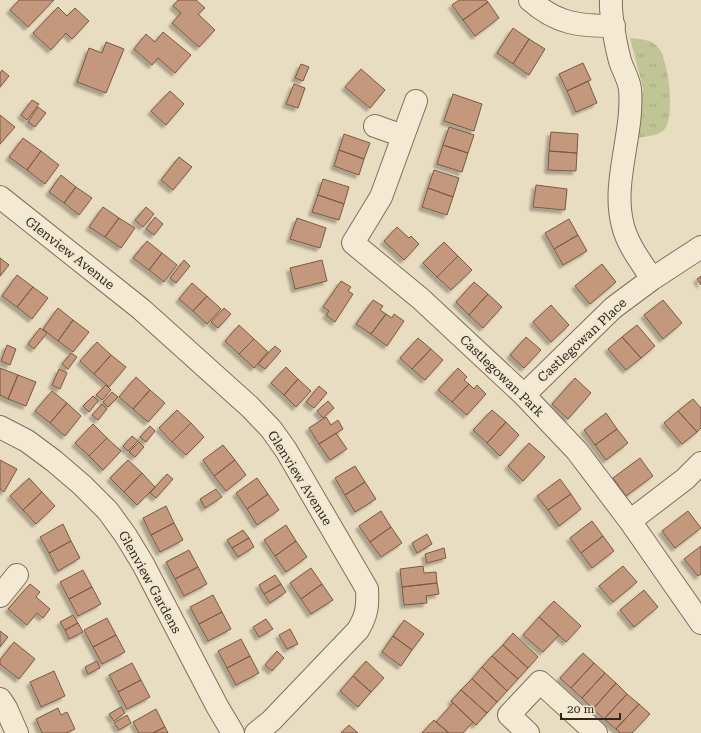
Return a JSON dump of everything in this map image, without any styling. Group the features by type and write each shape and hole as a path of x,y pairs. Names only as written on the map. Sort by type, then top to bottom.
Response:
{"street":[{"path":"530,0 542,11 564,22 594,26 614,26"},
{"path":"611,0 620,60 630,88 630,116 621,182 620,206 623,226 630,244 652,280"},
{"name":"Castlegowan Park","path":"416,101 381,197 353,243 421,299 524,395 577,451 700,618"},
{"path":"375,126 403,136"},
{"name":"Glenview Avenue","path":"0,197 141,309 256,413 286,450 367,590 368,604 365,618 358,630 270,729"},
{"name":"Castlegowan Place","path":"524,395 613,308 701,247"},
{"name":"Glenview Gardens","path":"0,427 27,441 54,461 82,485 108,511 122,530 142,564 217,706 233,733"},
{"path":"630,521 685,478 701,462"},
{"path":"0,596 16,575"},
{"path":"528,733 510,715 540,682 596,733"},
{"path":"0,699 6,708 17,733"}],"green space":[{"path":"630,38 647,40 656,45 661,51 669,87 670,113 668,124 664,130 655,135 638,138 643,88"}],"building":[{"path":"19,0 54,0 28,27 10,10"},
{"path":"178,0 196,0 205,8 198,14 215,30 199,47 172,23 181,13 173,6"},
{"path":"459,0 486,0 488,2 463,20 452,5"},
{"path":"488,2 499,18 475,36 463,20"},
{"path":"58,7 67,16 75,8 89,21 72,39 66,33 51,50 33,33"},
{"path":"513,28 529,39 513,64 497,53"},
{"path":"163,32 191,55 175,73 158,58 152,65 134,49 146,34 155,42"},
{"path":"529,39 545,49 529,75 513,64"},
{"path":"106,42 124,49 106,93 77,82 89,48 102,53"},
{"path":"583,63 591,80 567,91 559,74"},
{"path":"301,64 309,67 303,81 295,78"},
{"path":"361,69 385,90 370,108 345,87"},
{"path":"2,70 9,76 0,87 0,73"},
{"path":"588,81 597,103 576,112 567,91"},
{"path":"294,84 305,88 298,108 286,104"},
{"path":"170,91 184,104 166,125 151,111"},
{"path":"453,94 482,104 474,131 444,121"},
{"path":"32,100 39,104 27,120 21,115"},
{"path":"38,107 46,113 35,127 28,122"},
{"path":"0,115 15,127 0,144"},
{"path":"449,127 474,135 468,153 443,145"},
{"path":"551,132 578,134 577,153 549,151"},
{"path":"344,134 370,143 364,159 339,150"},
{"path":"23,138 41,151 27,170 9,157"},
{"path":"443,145 468,153 462,172 437,164"},
{"path":"339,150 364,159 359,175 334,166"},
{"path":"41,151 59,165 45,184 27,170"},
{"path":"549,151 577,153 576,171 548,170"},
{"path":"179,157 192,167 173,190 161,180"},
{"path":"434,170 459,178 453,197 428,188"},
{"path":"61,175 76,187 64,203 49,192"},
{"path":"323,179 349,187 344,204 318,195"},
{"path":"536,185 567,189 565,210 533,207"},
{"path":"76,187 92,198 79,215 64,203"},
{"path":"428,188 453,197 447,215 422,207"},
{"path":"318,195 344,204 339,220 312,212"},
{"path":"103,207 119,218 105,237 89,227"},
{"path":"146,207 154,214 143,227 135,220"},
{"path":"155,217 163,224 154,235 146,229"},
{"path":"119,218 135,228 121,248 105,237"},
{"path":"297,218 326,228 320,248 290,239"},
{"path":"569,219 578,235 554,249 545,233"},
{"path":"397,227 409,238 411,236 419,244 404,260 384,241"},
{"path":"578,235 587,251 563,265 554,249"},
{"path":"147,241 162,253 149,270 133,258"},
{"path":"444,242 458,256 437,277 423,263"},
{"path":"162,253 177,265 164,282 149,270"},
{"path":"458,256 472,270 451,290 437,277"},
{"path":"0,258 9,265 0,276"},
{"path":"184,260 190,266 176,283 170,278"},
{"path":"322,260 327,281 295,289 290,268"},
{"path":"602,264 616,282 590,304 575,286"},
{"path":"17,275 33,287 17,307 2,296"},
{"path":"701,276 701,285 697,279"},
{"path":"341,281 351,287 348,291 353,294 335,322 326,315 329,311 323,307"},
{"path":"474,282 488,294 469,315 456,302"},
{"path":"192,283 207,296 193,311 179,299"},
{"path":"33,287 48,298 32,319 17,307"},
{"path":"488,294 502,307 483,328 469,315"},
{"path":"207,296 221,309 207,324 193,311"},
{"path":"373,300 383,306 380,310 386,314 371,334 356,324"},
{"path":"663,300 682,323 663,339 644,315"},
{"path":"551,305 569,325 551,342 533,322"},
{"path":"58,308 73,320 58,341 43,329"},
{"path":"224,308 231,314 218,328 211,322"},
{"path":"386,314 392,318 394,314 404,321 387,346 371,334"},
{"path":"73,320 89,332 73,352 58,341"},
{"path":"239,325 254,339 239,354 225,341"},
{"path":"637,325 655,346 641,358 622,337"},
{"path":"40,328 47,333 34,349 28,344"},
{"path":"526,337 541,350 524,368 510,355"},
{"path":"622,337 641,358 626,370 608,349"},
{"path":"418,338 431,349 412,369 400,358"},
{"path":"254,339 268,352 254,368 239,354"},
{"path":"97,342 111,355 94,374 80,361"},
{"path":"7,345 16,349 10,365 1,361"},
{"path":"275,346 281,351 265,369 258,364"},
{"path":"431,349 443,360 425,380 412,369"},
{"path":"71,353 77,357 68,369 62,364"},
{"path":"111,355 126,367 109,387 94,374"},
{"path":"286,367 298,379 284,395 271,383"},
{"path":"0,368 18,375 8,399 0,395"},
{"path":"458,368 467,377 464,380 469,384 452,402 438,390"},
{"path":"59,369 67,373 60,389 52,385"},
{"path":"18,375 36,382 26,406 8,399"},
{"path":"136,377 150,390 133,409 119,397"},
{"path":"575,378 591,393 568,419 552,404"},
{"path":"298,379 311,391 296,407 284,395"},
{"path":"469,384 474,389 477,385 486,394 467,415 452,402"},
{"path":"106,385 111,390 102,400 96,395"},
{"path":"319,386 327,393 314,408 306,402"},
{"path":"150,390 165,403 148,422 133,409"},
{"path":"52,391 67,403 50,423 35,411"},
{"path":"112,392 118,397 108,407 103,402"},
{"path":"93,396 98,401 89,412 83,406"},
{"path":"693,399 701,408 701,428 697,432 678,411"},
{"path":"328,401 334,408 323,418 317,411"},
{"path":"67,403 81,416 65,436 50,423"},
{"path":"102,404 107,409 98,420 92,415"},
{"path":"177,410 191,423 172,442 159,428"},
{"path":"492,410 506,422 487,443 473,430"},
{"path":"678,411 697,432 682,444 664,423"},
{"path":"606,413 617,429 595,445 584,430"},
{"path":"326,417 331,425 338,420 343,429 319,444 309,428"},
{"path":"506,422 519,435 500,456 487,443"},
{"path":"191,423 204,437 186,455 172,442"},
{"path":"93,424 107,438 89,456 75,443"},
{"path":"150,426 155,431 146,442 140,437"},
{"path":"617,429 628,443 606,460 595,445"},
{"path":"336,433 347,449 330,460 319,444"},
{"path":"132,436 138,441 128,451 123,446"},
{"path":"107,438 121,451 103,470 89,456"},
{"path":"139,442 144,447 135,457 129,452"},
{"path":"529,443 545,457 523,481 508,466"},
{"path":"223,445 235,460 214,476 203,460"},
{"path":"640,458 653,476 626,496 613,478"},
{"path":"0,460 17,469 4,492 0,489"},
{"path":"128,460 142,473 124,492 110,478"},
{"path":"235,460 246,475 226,491 214,476"},
{"path":"355,466 365,482 345,495 335,478"},
{"path":"142,473 155,487 137,505 124,492"},
{"path":"167,474 173,479 156,498 150,493"},
{"path":"29,478 42,492 23,510 10,496"},
{"path":"257,478 268,494 247,509 236,493"},
{"path":"560,479 571,494 548,510 537,496"},
{"path":"365,482 376,499 355,512 345,495"},
{"path":"216,489 222,497 205,508 200,499"},
{"path":"42,492 55,506 36,524 23,510"},
{"path":"268,494 279,510 257,525 247,509"},
{"path":"571,494 581,509 559,526 548,510"},
{"path":"166,506 174,523 151,535 143,518"},
{"path":"381,511 391,527 370,542 359,526"},
{"path":"688,511 701,528 675,548 662,531"},
{"path":"592,521 603,536 581,553 570,538"},
{"path":"174,523 183,540 160,552 151,535"},
{"path":"63,524 71,541 49,553 40,537"},
{"path":"286,525 296,541 275,556 264,540"},
{"path":"391,527 402,543 381,557 370,542"},
{"path":"243,530 249,538 232,548 227,540"},
{"path":"427,534 432,544 417,553 412,543"},
{"path":"603,536 614,551 592,568 581,553"},
{"path":"249,538 254,547 238,557 232,548"},
{"path":"71,541 80,558 58,571 49,553"},
{"path":"296,541 307,557 286,572 275,556"},
{"path":"701,546 701,574 698,576 684,559"},
{"path":"444,548 446,558 427,563 425,554"},
{"path":"189,550 198,567 175,579 166,562"},
{"path":"423,566 424,573 436,572 437,583 402,587 400,569"},
{"path":"623,566 637,582 613,602 599,586"},
{"path":"198,567 207,584 184,596 175,579"},
{"path":"311,568 322,584 301,599 290,583"},
{"path":"83,570 92,587 69,599 60,582"},
{"path":"275,575 281,584 264,594 259,585"},
{"path":"437,583 439,594 426,596 427,603 404,605 402,587"},
{"path":"30,584 40,592 36,597 50,609 43,618 37,613 27,625 8,609"},
{"path":"281,584 286,592 270,603 264,594"},
{"path":"322,584 333,600 311,614 301,599"},
{"path":"92,587 101,604 78,616 69,599"},
{"path":"644,590 658,607 634,627 620,610"},
{"path":"213,595 222,612 199,624 190,607"},
{"path":"554,601 581,626 566,642 539,617"},
{"path":"222,612 231,629 208,641 199,624"},
{"path":"73,615 78,623 65,630 60,622"},
{"path":"539,617 559,635 543,652 523,635"},
{"path":"107,618 116,635 93,647 84,630"},
{"path":"266,619 273,629 259,637 253,627"},
{"path":"404,620 424,634 412,650 393,636"},
{"path":"78,623 83,632 69,639 65,630"},
{"path":"290,629 298,644 287,649 279,635"},
{"path":"0,631 8,637 0,647"},
{"path":"513,633 538,657 528,668 503,645"},
{"path":"116,635 125,652 102,664 93,647"},
{"path":"393,636 412,650 401,666 382,652"},
{"path":"241,639 250,656 227,668 218,651"},
{"path":"14,642 35,659 19,679 0,664 0,660"},
{"path":"503,645 528,668 518,679 492,656"},
{"path":"277,651 284,658 272,671 265,665"},
{"path":"583,653 594,663 571,688 560,678"},
{"path":"250,656 259,673 236,685 227,668"},
{"path":"492,656 518,679 507,691 482,667"},
{"path":"97,661 100,668 88,674 85,667"},
{"path":"366,661 384,678 371,692 353,676"},
{"path":"132,663 141,680 118,692 109,675"},
{"path":"594,663 605,673 582,698 571,688"},
{"path":"482,667 507,691 497,702 472,679"},
{"path":"54,671 65,696 41,707 30,682"},
{"path":"605,673 616,683 593,709 582,698"},
{"path":"353,676 371,692 358,707 340,691"},
{"path":"472,679 497,702 487,713 461,690"},
{"path":"141,680 150,697 127,709 118,692"},
{"path":"616,683 627,694 604,719 593,709"},
{"path":"461,690 487,713 476,725 451,701"},
{"path":"627,694 639,704 616,729 604,719"},
{"path":"453,703 473,722 463,733 449,733 436,722"},
{"path":"639,704 650,714 632,733 620,733 616,729"},
{"path":"121,707 125,713 114,721 109,714"},
{"path":"58,708 61,715 67,712 75,729 66,733 42,733 36,719"},
{"path":"156,709 165,727 153,733 139,733 133,722"},
{"path":"127,715 131,723 119,730 114,723"},
{"path":"434,720 436,722 449,733 422,733"},
{"path":"349,725 358,733 341,733"},
{"path":"165,727 168,733 153,733"}]}
